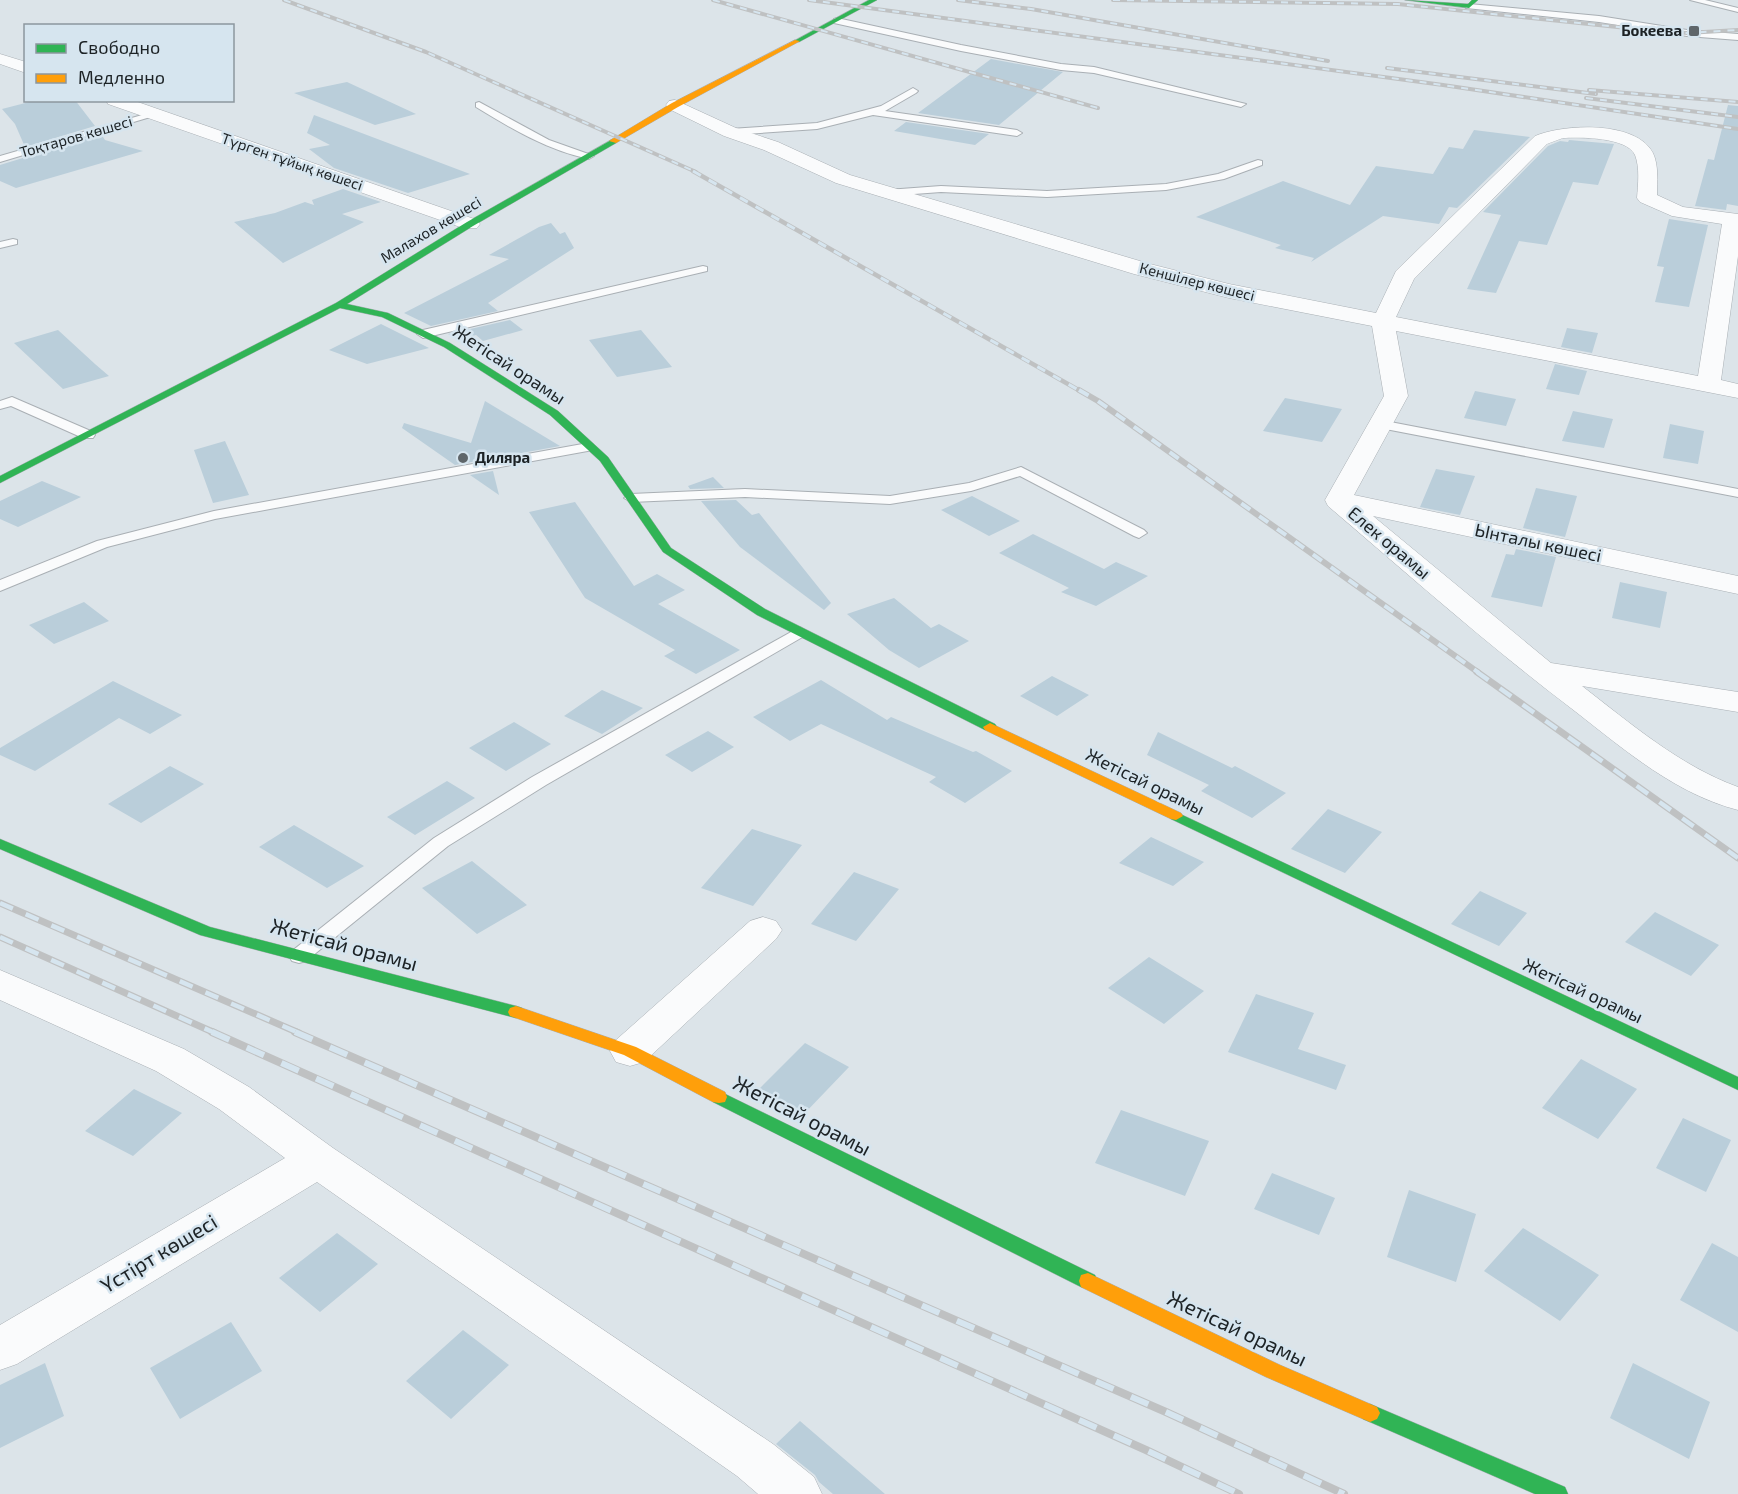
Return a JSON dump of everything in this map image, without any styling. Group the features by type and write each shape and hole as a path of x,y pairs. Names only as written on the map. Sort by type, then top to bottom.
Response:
{"street":[{"name":"Малахов көшесі","path":"0,480 339,305 471,224 675,105 874,0"},
{"path":"1408,0 1472,3"},
{"path":"0,59 24,67"},
{"name":"Түрген тұйық көшесі","path":"119,102 471,224"},
{"name":"Кеншілер көшесі","path":"675,105 730,132 771,146 843,179 1143,269 1229,291 1738,391"},
{"path":"1383,321 1404,276 1541,140 1562,133 1590,133 1629,141 1640,148 1646,163 1647,198 1679,212 1735,219 1708,386"},
{"name":"Жетісай орамы","path":"339,305 385,315 447,345 554,413 588,447 604,459 667,550 760,612 1012,738 1738,1084"},
{"name":"Елек орамы","path":"1383,321 1396,396 1338,500 1540,670 1662,762 1738,799"},
{"name":"Ынталы көшесі","path":"1338,500 1738,585"},
{"path":"1540,670 1738,702"},
{"name":"Жетісай орамы","path":"0,844 205,931 508,1010 630,1051 822,1150 1273,1371 1558,1494"},
{"path":"630,1051 763,930"},
{"path":"0,984 170,1060 234,1098 318,1160 755,1460 796,1494"},
{"name":"Үстірт көшесі","path":"0,1349 318,1160"}],"lane":[{"path":"1694,0 1738,10"},
{"path":"1472,3 1687,33 1738,37"},
{"path":"837,21 1028,61 1094,70 1241,104"},
{"path":"730,132 816,126 873,112 914,91"},
{"path":"479,105 545,143 572,154 589,156"},
{"path":"873,112 1017,134"},
{"name":"Тоқтаров көшесі","path":"0,159 152,115"},
{"path":"887,193 941,189 1047,194 1166,187 1220,177 1257,163"},
{"path":"0,245 13,242"},
{"path":"423,334 703,269"},
{"path":"0,405 12,401 88,435"},
{"path":"1380,424 1738,493"},
{"path":"0,586 102,544 214,515 588,447"},
{"path":"631,498 745,493 890,500 971,487 1021,471 1140,533"},
{"path":"299,956 441,842 539,781 800,632"}],"building":[{"path":"991,59 1063,72 999,125 918,113"},
{"path":"347,82 416,114 375,125 294,93"},
{"path":"29,102 77,102 95,126 25,147 15,124 2,109"},
{"path":"1728,105 1738,106 1738,206 1727,204 1726,210 1695,206 1708,159 1714,160"},
{"path":"314,115 470,174 408,193 334,168 309,149 330,145 307,133"},
{"path":"906,122 989,134 975,145 894,131"},
{"path":"1474,130 1530,137 1457,208 1449,207 1439,224 1383,216 1311,262 1314,258 1275,248 1281,245 1196,217 1283,181 1350,205 1376,166 1433,174 1449,147 1463,149"},
{"path":"101,134 105,140 143,151 16,188 0,181 0,165"},
{"path":"1569,140 1614,144 1598,185 1573,182 1547,245 1519,241 1496,293 1467,289 1501,215 1483,212 1548,146"},
{"path":"343,189 381,202 342,214 364,222 283,263 234,222 275,213 305,202 314,205 312,200"},
{"path":"1669,219 1708,225 1689,307 1655,302 1664,267 1657,266"},
{"path":"551,223 560,234 565,232 574,248 488,303 498,311 431,326 404,313 509,259 489,255 539,227"},
{"path":"510,320 523,330 483,341 476,335 459,340 448,334"},
{"path":"381,324 429,348 367,364 329,350"},
{"path":"1567,328 1598,333 1592,353 1561,347"},
{"path":"58,330 109,376 63,389 14,343"},
{"path":"641,330 672,367 617,377 589,340"},
{"path":"1555,364 1587,371 1579,395 1546,389"},
{"path":"1475,391 1516,399 1506,426 1464,418"},
{"path":"1285,398 1342,409 1322,442 1263,431"},
{"path":"485,401 560,446 455,465 402,428 404,423 471,443"},
{"path":"1573,411 1613,419 1604,448 1562,441"},
{"path":"1670,424 1704,431 1698,464 1663,458"},
{"path":"225,441 249,495 213,503 194,450"},
{"path":"1436,469 1475,476 1460,515 1420,507"},
{"path":"493,471 499,495 470,475"},
{"path":"713,477 724,488 690,489 688,486"},
{"path":"42,481 81,497 18,527 0,519 0,501"},
{"path":"1536,488 1577,496 1565,537 1523,528"},
{"path":"972,496 1020,521 989,536 941,510"},
{"path":"736,500 752,515 759,513 831,603 824,610 740,547 701,501"},
{"path":"575,502 634,586 657,574 685,590 658,604 740,650 696,674 664,656 675,650 585,598 529,512"},
{"path":"1033,534 1104,569 1116,562 1148,576 1096,606 1061,592 1069,588 999,553"},
{"path":"1516,549 1556,557 1542,607 1491,597 1506,554 1514,555"},
{"path":"1620,582 1667,592 1660,628 1612,618"},
{"path":"894,598 931,628 939,624 969,641 919,668 889,650 847,614"},
{"path":"84,602 109,621 54,644 29,625"},
{"path":"1052,676 1089,695 1057,716 1020,696"},
{"path":"821,680 887,720 891,717 973,752 976,751 1012,771 965,803 929,782 936,777 821,724 790,741 753,717"},
{"path":"113,681 182,715 150,734 119,718 35,771 0,755 0,748"},
{"path":"602,690 643,708 602,734 564,716"},
{"path":"514,722 551,744 506,771 469,748"},
{"path":"708,731 734,747 692,772 665,755"},
{"path":"1158,732 1232,768 1235,766 1286,793 1252,818 1201,791 1209,785 1147,755"},
{"path":"170,766 204,784 141,823 108,804"},
{"path":"447,781 475,798 415,835 387,817"},
{"path":"1328,809 1382,832 1345,873 1291,849"},
{"path":"294,825 364,866 327,888 259,847"},
{"path":"752,829 802,845 753,906 701,888"},
{"path":"1151,837 1204,862 1173,886 1119,863"},
{"path":"472,861 527,905 477,934 422,888"},
{"path":"854,872 899,889 856,941 811,924"},
{"path":"1480,891 1527,913 1499,946 1451,924"},
{"path":"1655,912 1719,945 1691,976 1625,942"},
{"path":"1149,957 1204,991 1164,1024 1108,988"},
{"path":"1256,994 1314,1013 1298,1049 1346,1065 1336,1090 1228,1052"},
{"path":"805,1043 849,1067 803,1115 758,1090"},
{"path":"1581,1059 1637,1089 1598,1139 1542,1108"},
{"path":"134,1089 182,1113 133,1156 85,1131"},
{"path":"1121,1110 1209,1141 1185,1196 1095,1163"},
{"path":"1683,1118 1731,1140 1706,1192 1656,1168"},
{"path":"1272,1173 1335,1198 1319,1235 1254,1209"},
{"path":"1409,1190 1476,1214 1456,1282 1387,1257"},
{"path":"1523,1228 1599,1275 1560,1321 1484,1271"},
{"path":"337,1233 378,1264 320,1312 279,1278"},
{"path":"1712,1243 1738,1257 1738,1332 1680,1300"},
{"path":"231,1322 262,1371 180,1419 150,1368"},
{"path":"463,1330 509,1365 451,1419 406,1381"},
{"path":"45,1363 64,1416 0,1448 0,1385"},
{"path":"1633,1363 1710,1402 1689,1459 1610,1418"},
{"path":"800,1421 885,1494 833,1494 819,1482 815,1475 776,1444"}],"railway":[{"path":"284,0 426,52 696,172"},
{"path":"713,0 1098,108"},
{"path":"809,0 1443,85 1738,129"},
{"path":"958,0 1031,9 1328,61"},
{"path":"1113,0 1398,4 1646,30 1687,33 1738,30"},
{"path":"1387,68 1596,94"},
{"path":"1589,90 1738,102"},
{"path":"1586,98 1738,117"},
{"path":"693,171 1082,392"},
{"path":"1079,390 1098,401 1479,673"},
{"path":"1477,672 1738,858"},
{"path":"0,903 299,1033"},
{"path":"0,937 215,1033"},
{"path":"212,1032 1146,1450 1239,1494"},
{"path":"295,1032 1166,1412 1344,1494"}],"traffic: fast":[{"path":"797,41 874,0"},
{"path":"1408,0 1469,6 1475,0"},
{"path":"0,480 339,305 470,224 613,141"},
{"path":"339,305 385,315 447,345 554,413 604,459 667,550 761,612 990,727"},
{"path":"1176,816 1738,1084"},
{"path":"0,844 205,931 516,1012"},
{"path":"719,1097 1088,1281"},
{"path":"1370,1413 1558,1494"}],"traffic: slow":[{"path":"613,141 675,105 797,41"},
{"path":"990,727 1176,816"},
{"path":"516,1012 630,1051 719,1097"},
{"path":"1088,1281 1273,1371 1370,1413"}],"place":[{"name":"Бокеева","path":"1694,31"},
{"name":"Диляра","path":"463,458"}]}
